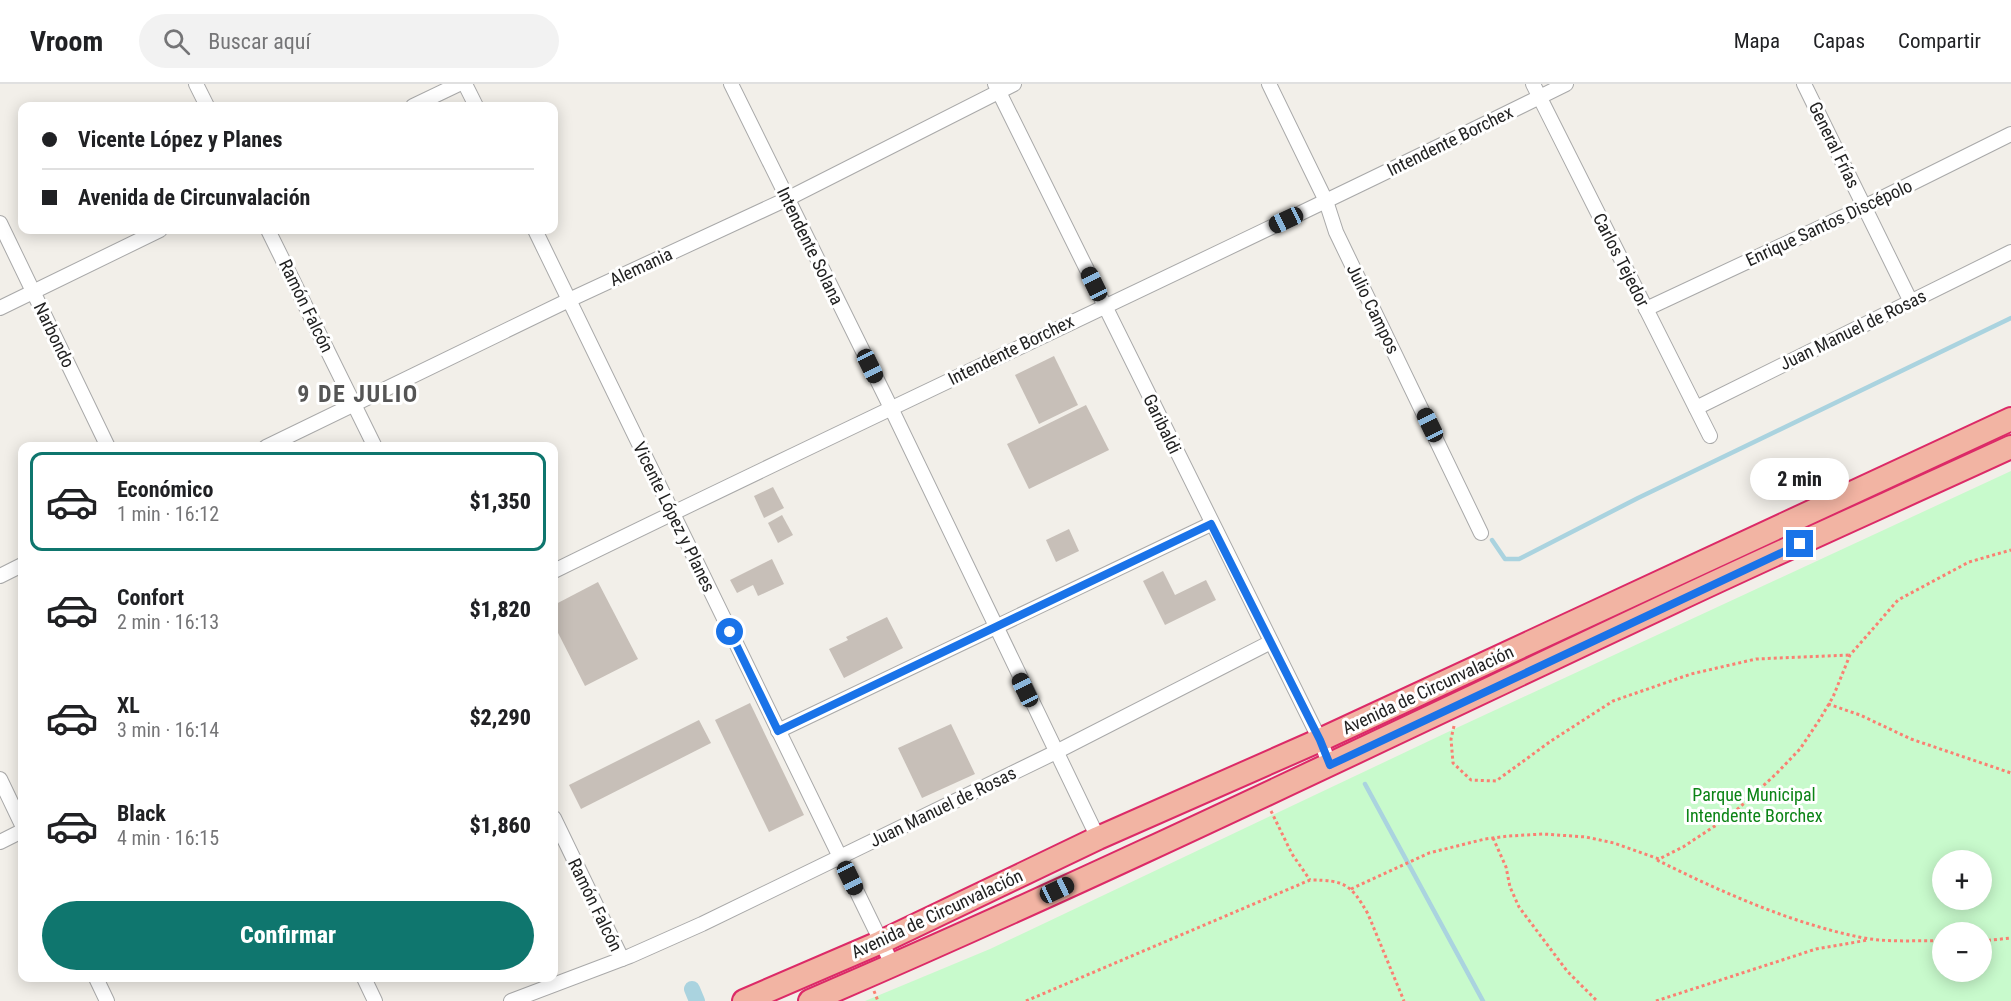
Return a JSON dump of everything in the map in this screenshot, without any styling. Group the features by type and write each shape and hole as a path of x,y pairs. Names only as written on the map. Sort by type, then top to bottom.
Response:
{"highway":[{"name":"Avenida de Circunvalación","path":"744,1001 881,942 1098,838 1320,740 2011,419"},
{"name":"Avenida de Circunvalación","path":"810,1001 892,966 1330,765 1674,602 2011,447"}],"street":[{"path":"196,84 205,102"},
{"path":"421,102 459,84"},
{"path":"465,84 474,102"},
{"name":"Intendente Solana","path":"731,84 891,408 1098,838"},
{"name":"Alemania","path":"276,442 569,300 787,199 997,88 1014,84"},
{"name":"Julio Campos","path":"1269,84 1326,201 1336,232 1481,533"},
{"name":"Carlos Tejedor","path":"1533,84 1710,436"},
{"name":"Intendente Borchex","path":"558,569 1566,84"},
{"name":"General Frías","path":"1804,84 1911,302"},
{"name":"Garibaldi","path":"997,88 1320,740 1330,765"},
{"name":"Enrique Santos Discépolo","path":"1646,309 1864,207 2011,134"},
{"name":"Narbondo","path":"0,223 106,442"},
{"path":"0,308 152,234"},
{"name":"Ramón Falcón","path":"270,234 373,442"},
{"name":"Vicente López y Planes","path":"537,234 892,966"},
{"name":"Juan Manuel de Rosas","path":"1696,408 2011,252"},
{"path":"778,731 1211,524"},
{"path":"0,576 18,567"},
{"name":"Juan Manuel de Rosas","path":"511,1001 621,959 702,924 1056,752 1271,642"},
{"path":"0,779 18,817"},
{"name":"Ramón Falcón","path":"558,826 621,959"},
{"path":"0,842 18,833"},
{"path":"98,982 107,1001"},
{"path":"366,982 375,1001"}],"path":[{"path":"1653,858 1664,858 1683,848 1730,816 1752,798 1800,748 1828,704 1851,655 1898,600 1969,562 2011,550"},
{"path":"1459,705 1451,739 1453,763 1471,780 1496,781 1551,741 1613,701 1691,674 1756,659 1851,655"},
{"path":"1828,704 1860,715 1911,739 2011,773"},
{"path":"1270,810 1292,854 1310,880"},
{"path":"1351,889 1416,859 1447,848 1493,838 1570,835 1614,843 1653,858 1701,882 1747,901 1826,928 1875,939"},
{"path":"1493,838 1506,867 1510,887 1519,907 1567,971 1597,1001"},
{"path":"1026,1001 1310,880 1333,880 1351,889 1368,914 1404,1001"},
{"path":"1992,940 2011,938"},
{"path":"1656,1001 1816,949 1857,940 1932,941"},
{"path":"873,989 878,1001"}],"green space":[{"name":"Parque Municipal Intendente Borchex","path":"2011,471 2011,1001 865,1001 990,949 1450,731"}],"building":[{"path":"1054,356 1078,405 1039,424 1015,375"},
{"path":"1086,405 1109,450 1029,489 1007,444"},
{"path":"773,487 784,508 764,518 754,496"},
{"path":"782,515 793,535 778,543 768,523"},
{"path":"1069,529 1079,551 1056,562 1046,540"},
{"path":"772,559 784,584 758,596 753,585 737,593 730,580"},
{"path":"1163,571 1175,595 1206,580 1216,600 1165,625 1143,581"},
{"path":"598,582 638,659 585,686 558,633 558,603"},
{"path":"887,617 903,648 844,678 829,649 848,640 846,637"},
{"path":"750,703 804,815 769,832 715,720"},
{"path":"699,720 711,743 581,809 569,785"},
{"path":"951,724 975,774 922,798 898,748"}],"waterway":[{"path":"1492,540 1505,559 1519,559 1638,498 2011,318"},
{"path":"1365,784 1483,1001"},
{"path":"692,989 697,1001"}],"district":[{"name":"9 DE JULIO","path":"358,394"}],"route":[{"path":"730,632 778,731 1211,524 1320,740 1330,765 1800,544"}]}
